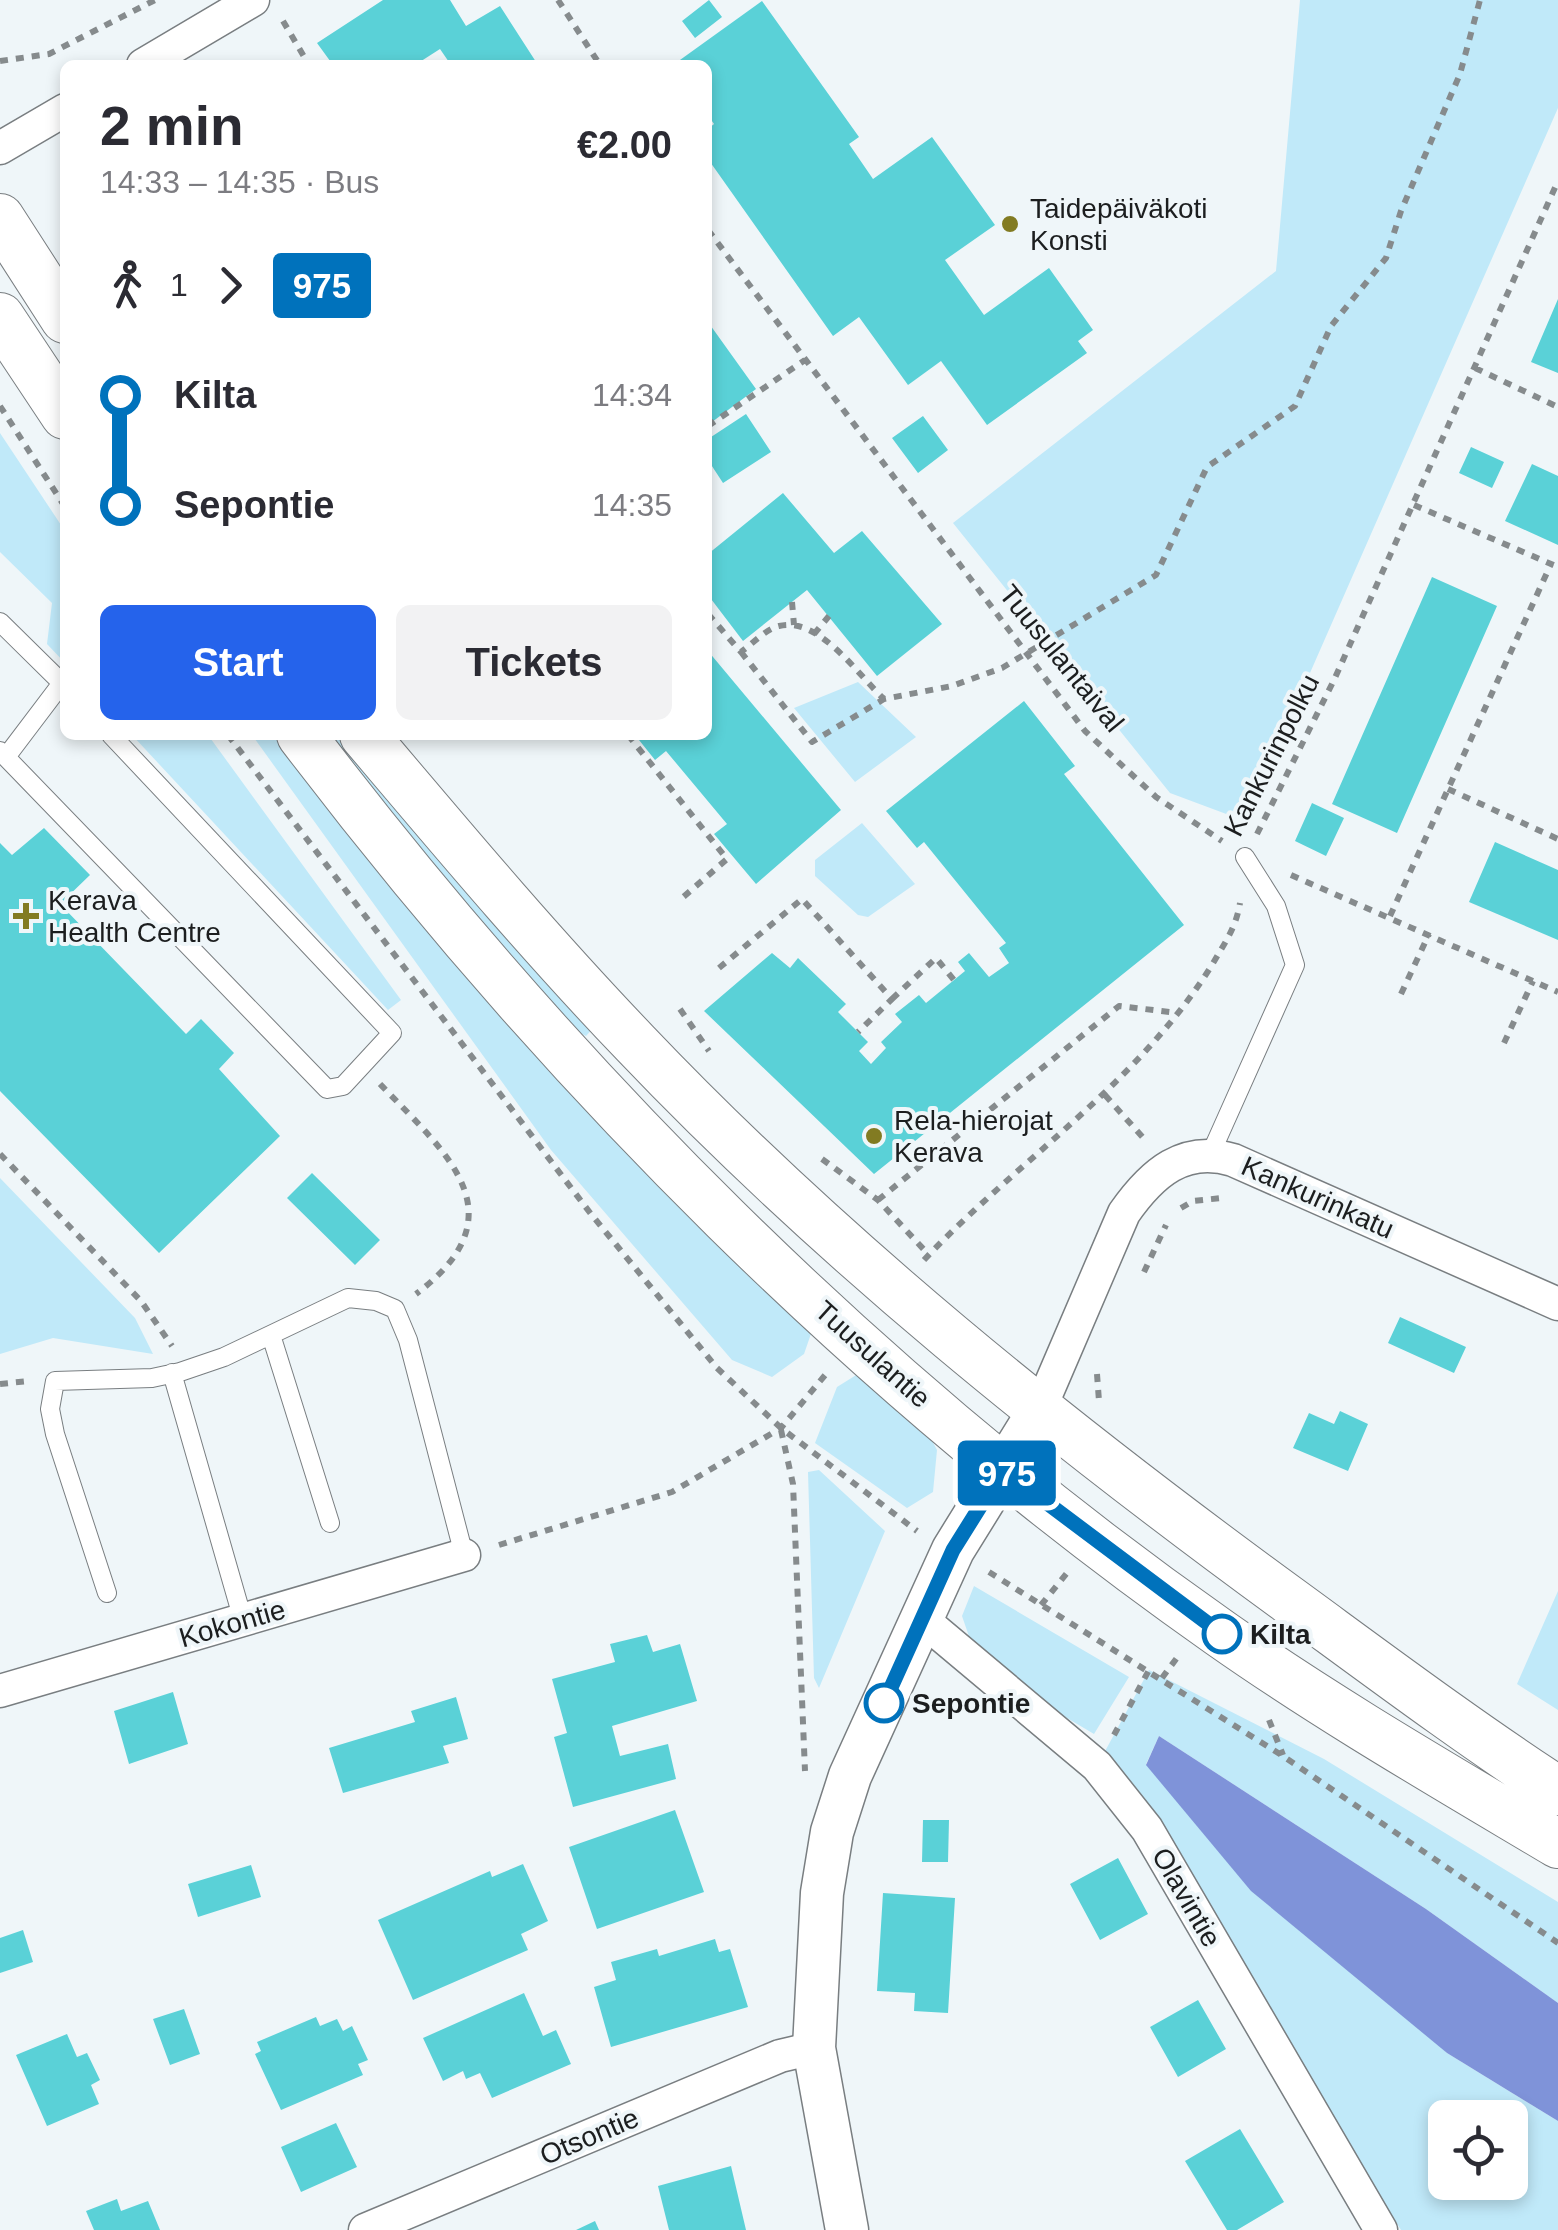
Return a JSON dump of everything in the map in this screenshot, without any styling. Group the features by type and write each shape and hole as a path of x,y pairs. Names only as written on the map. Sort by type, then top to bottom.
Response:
{"main road":[{"path":"0,218 60,312"},
{"path":"0,318 60,408"},
{"name":"Tuusulantie","path":"306,740 463,942 641,1137 795,1285 1003,1470 1222,1634 1558,1844"},
{"path":"368,740 516,914 636,1045 835,1233 1039,1410 1212,1544 1558,1791"}],"street":[{"path":"154,60 266,8"},
{"path":"0,148 60,113"},
{"name":"Kankurinkatu","path":"1039,1410 1124,1212 1143,1186 1188,1155 1212,1153 1558,1304"},
{"path":"847,2230 814,2048 822,1893 832,1832 850,1776 953,1550 1039,1410"},
{"name":"Kokontie","path":"0,1690 464,1556"},
{"name":"Olavintie","path":"923,1620 1097,1766 1147,1829 1381,2230"},
{"name":"Otsontie","path":"365,2230 780,2056 814,2048"}],"lane":[{"path":"0,622 60,681"},
{"path":"60,688 3,754 327,1089 343,1086 392,1033 116,740"},
{"path":"1212,1153 1295,965 1276,906 1246,857"},
{"path":"107,1593 55,1434 50,1410 55,1381 176,1373 348,1298 376,1301 395,1310 408,1340 464,1556"},
{"path":"271,1334 330,1523"},
{"path":"176,1373 243,1620"}],"path":[{"path":"0,61 48,54 155,0"},
{"path":"558,0 597,60"},
{"path":"712,619 812,742 884,699 952,686 1027,654 1156,575 1207,467 1295,406 1331,326 1386,258 1401,211 1460,74 1480,0"},
{"path":"266,8 306,60"},
{"name":"Kankurinpolku","path":"917,1268 1121,1081 1178,1012 1237,924 1246,857 1334,680 1558,181"},
{"name":"Tuusulantaival","path":"712,235 1085,731 1156,797 1246,857 1390,916 1558,992"},
{"path":"712,423 806,360"},
{"path":"1475,368 1558,407"},
{"path":"0,406 60,500"},
{"path":"1390,916 1554,565 1414,504"},
{"path":"792,602 794,625"},
{"path":"814,634 829,616"},
{"path":"741,652 776,626 794,625 814,634 884,699"},
{"path":"232,740 592,1214 717,1368 781,1428 915,1530 1162,1678 1435,1856 1558,1943"},
{"path":"632,740 726,859 681,899"},
{"path":"1448,789 1558,839"},
{"path":"720,968 802,899 892,998"},
{"path":"1401,994 1430,934"},
{"path":"858,1032 936,958 954,980"},
{"path":"1504,1043 1532,981"},
{"path":"929,1255 878,1200 1119,1006 1178,1012"},
{"path":"363,1066 456,1164 468,1191 471,1214 464,1240 446,1266 395,1310"},
{"path":"0,1154 141,1301 169,1339 176,1373"},
{"path":"1139,1281 1176,1212 1192,1202 1227,1197"},
{"path":"464,1556 672,1492 781,1428 830,1369"},
{"path":"1097,1372 1098,1400 1107,1415"},
{"path":"781,1428 793,1484 805,1775"},
{"path":"1041,1605 1092,1540"},
{"path":"1162,1678 1181,1652"},
{"path":"1097,1766 1149,1670"}],"shaded area":[{"path":"1300,0 1558,0 1558,108 1245,821 1170,793 953,523 1276,271"},
{"path":"0,433 60,523 60,658 47,644 52,603 0,552"},
{"path":"858,682 916,737 855,782 794,708"},
{"path":"137,740 212,740 401,1000 388,1010"},
{"path":"256,740 285,740 813,1328 804,1354 772,1377 732,1360 551,1150"},
{"path":"323,740 341,740 446,851 597,1024 586,1036 556,1021"},
{"path":"862,823 915,884 868,917 858,915 815,876 815,860"},
{"path":"0,1178 135,1318 153,1354 53,1338 0,1354"},
{"path":"869,1367 920,1418 937,1450 933,1492 907,1508 815,1443 837,1387"},
{"path":"819,1470 885,1531 819,1688 814,1678 808,1472"},
{"path":"974,1586 1129,1677 1094,1734 1008,1683 974,1651 962,1616"},
{"path":"1558,1591 1558,1710 1517,1684"},
{"path":"1149,1670 1324,1759 1558,1902 1558,2003 1426,1909 1159,1736 1146,1764 1447,2053 1524,2100 1428,2100 1428,2200 1528,2200 1528,2103 1558,2121 1558,2230 1401,2230 1147,1829 1097,1766"}],"water":[{"path":"1159,1736 1426,1909 1558,2003 1558,2121 1447,2053 1251,1891 1146,1765"}],"building":[{"path":"383,0 450,0 466,26 500,6 535,60 448,60 440,49 423,60 329,60 317,43"},
{"path":"709,0 722,17 695,38 682,21"},
{"name":"Taidepäiväkoti Konsti","path":"762,1 859,137 849,144 873,179 932,137 995,225 945,260 984,315 1049,268 1093,330 1078,341 1087,353 987,425 941,361 908,385 859,317 833,336 712,165 712,60 680,60"},
{"path":"1558,299 1558,373 1531,362"},
{"path":"712,328 756,389 712,422"},
{"path":"746,414 771,452 723,483 712,466 712,436"},
{"path":"923,416 948,450 918,473 892,438"},
{"path":"1471,447 1504,462 1492,488 1459,473"},
{"path":"1532,464 1558,476 1558,545 1505,521"},
{"path":"783,493 834,553 862,531 942,624 877,676 807,590 743,641 712,600 712,551"},
{"path":"1432,577 1497,606 1397,833 1332,804"},
{"path":"712,656 841,810 756,884 714,834 727,824 666,751 655,760 639,740 712,740"},
{"path":"1024,701 1075,766 1064,774 1184,925 874,1174 704,1011 772,953 790,968 798,958 846,1004 838,1012 868,1042 859,1051 871,1064 886,1048 881,1042 902,1022 895,1014 919,995 926,1003 965,971 958,962 969,953 989,977 1009,963 999,948 1006,943 924,842 917,848 886,811"},
{"path":"1312,803 1344,818 1326,856 1295,841"},
{"path":"44,828 90,875 60,904 186,1034 201,1019 234,1053 219,1069 280,1136 159,1253 0,1091 0,843 12,855"},
{"path":"1495,842 1558,870 1558,940 1469,902"},
{"path":"312,1173 380,1240 355,1265 287,1198"},
{"path":"1400,1317 1466,1347 1454,1373 1388,1343"},
{"path":"1340,1411 1368,1424 1348,1471 1293,1448 1309,1413 1334,1424"},
{"path":"647,1635 653,1652 680,1644 697,1701 612,1726 620,1756 668,1744 676,1779 573,1807 554,1737 567,1733 552,1679 615,1662 610,1644"},
{"path":"173,1692 188,1744 129,1764 114,1711"},
{"path":"456,1697 468,1739 443,1746 449,1763 343,1793 329,1748 415,1722 411,1711"},
{"path":"675,1810 704,1892 597,1929 569,1847"},
{"path":"923,1820 949,1820 948,1862 922,1862"},
{"path":"1118,1858 1148,1914 1100,1940 1070,1884"},
{"path":"523,1864 548,1921 521,1934 528,1950 413,2000 378,1920 490,1871 492,1877"},
{"path":"251,1865 261,1897 198,1917 188,1884"},
{"path":"883,1893 955,1898 948,2013 914,2011 915,1993 877,1991"},
{"path":"23,1930 33,1962 0,1973 0,1938"},
{"path":"715,1939 719,1952 730,1949 748,2007 611,2047 594,1987 616,1980 611,1962 657,1949 659,1956"},
{"path":"524,1993 543,2036 556,2030 571,2064 492,2098 480,2073 466,2079 463,2071 443,2081 423,2038"},
{"path":"1198,2000 1226,2049 1178,2077 1150,2027"},
{"path":"184,2009 200,2054 170,2065 153,2019"},
{"path":"316,2017 320,2026 337,2019 343,2031 352,2026 368,2060 358,2064 363,2075 281,2110 255,2054 261,2051 257,2042"},
{"path":"67,2034 77,2057 87,2053 100,2080 91,2085 99,2104 47,2126 16,2055"},
{"path":"336,2123 357,2167 301,2192 281,2147"},
{"path":"1240,2129 1284,2202 1237,2230 1227,2230 1185,2161"},
{"path":"731,2166 746,2230 669,2230 658,2186"},
{"path":"117,2199 121,2211 148,2201 160,2230 94,2230 86,2211"},
{"path":"595,2221 599,2230 576,2230"}],"bus line":[{"name":"975","path":"884,1703 953,1550 1003,1470 1222,1634"}],"place":[{"name":"Taidepäiväkoti Konsti","path":"1010,224"},
{"name":"Kerava Health Centre","path":"26,916"},
{"name":"Rela-hierojat Kerava","path":"874,1136"},
{"name":"Kilta","path":"1222,1634"},
{"name":"Sepontie","path":"884,1703"}]}
